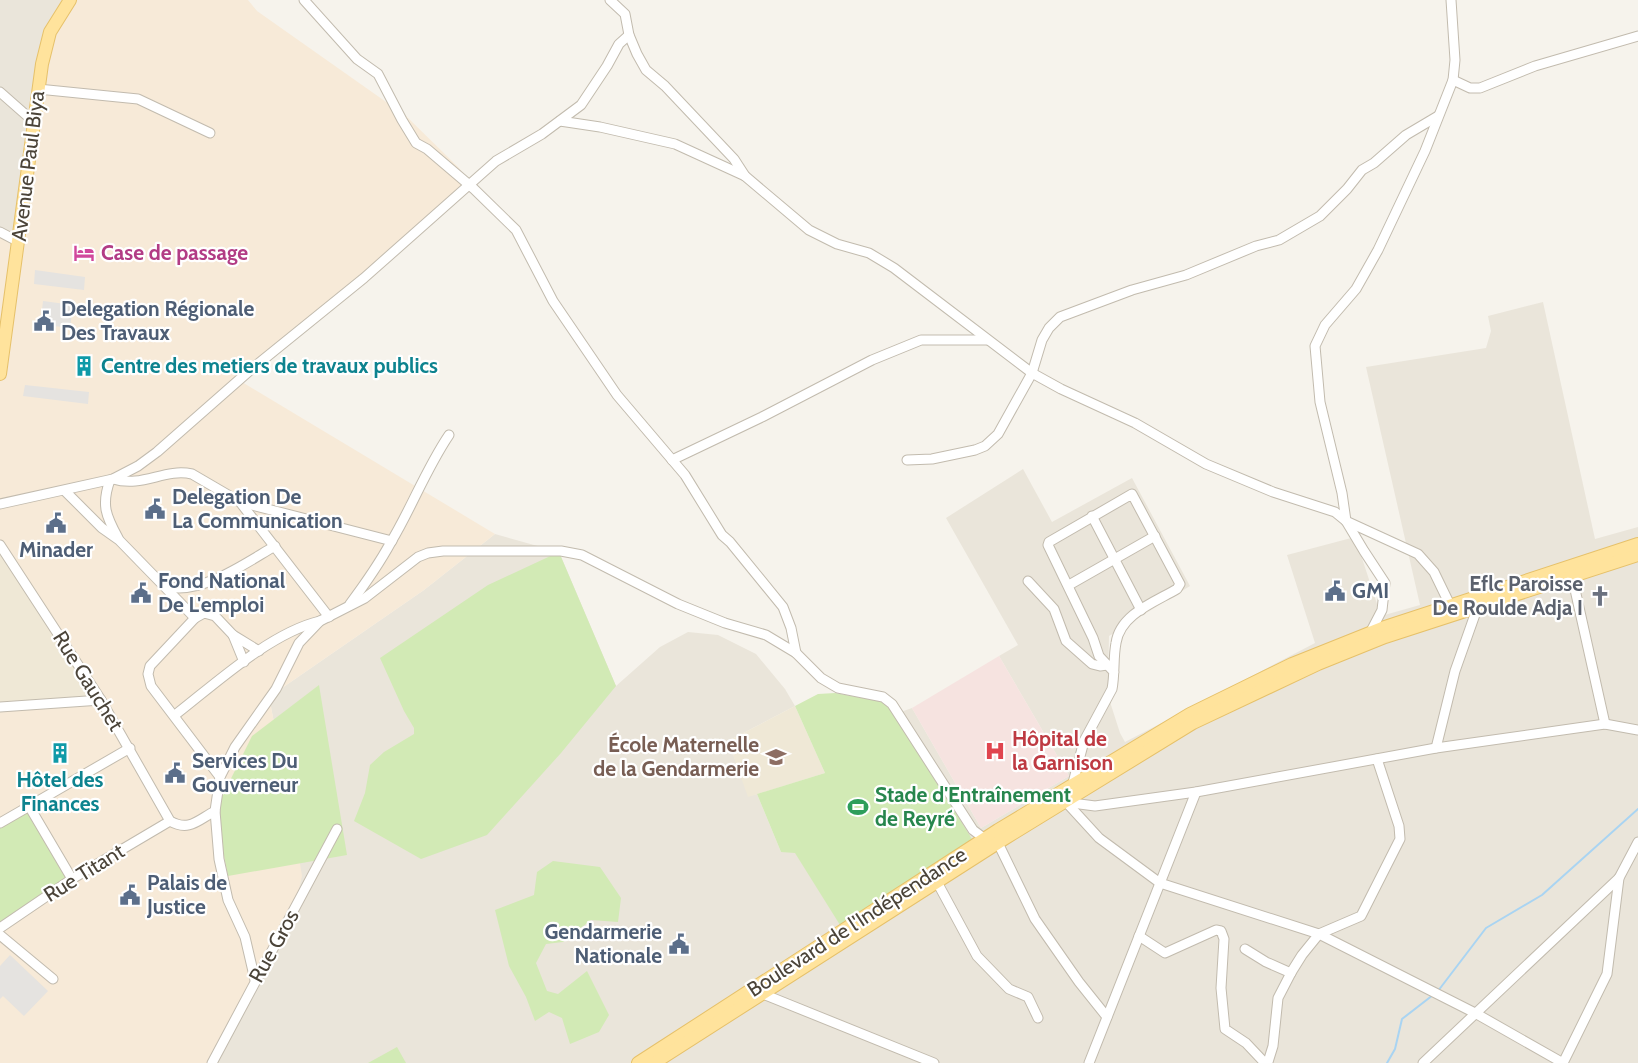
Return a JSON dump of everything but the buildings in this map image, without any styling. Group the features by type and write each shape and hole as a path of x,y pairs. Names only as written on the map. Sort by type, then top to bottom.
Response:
{"main road":[{"name":"Avenue Paul Biya","path":"0,374 38,89 47,39 70,0"},
{"name":"Boulevard de l'Indépendance","path":"638,1063 1073,783 1190,714 1292,664 1370,633 1638,544"},
{"name":"Boulevard de l'Indépendance","path":"654,1063 998,843 1193,723 1318,664 1385,637 1638,555"}],"street":[{"path":"304,0 357,59 378,74 416,143 429,151 469,185 516,230 559,310 617,395 685,475 722,535 783,607 791,628 796,653"},
{"path":"610,0 625,14 629,35 640,62 646,70 668,88 734,159 745,176"},
{"path":"1370,633 1382,610 1385,583 1346,521 1342,494 1320,402 1316,346 1325,325 1356,289 1367,272 1412,178 1453,80 1455,60 1451,0"},
{"path":"0,504 111,479 138,466 170,443 248,372 364,278 500,157 542,134 581,105 619,44 629,35"},
{"path":"1453,80 1470,88 1480,88 1535,66 1638,36"},
{"path":"38,89 138,99 210,133"},
{"path":"0,92 34,122"},
{"path":"907,460 932,459 959,454 985,446 998,434 1032,373 1042,340 1059,317 1132,290 1186,275 1256,246 1278,240 1320,216 1362,170 1374,163 1406,135 1438,116"},
{"path":"560,121 600,127 675,144 745,176 809,230 837,244 869,253 894,268 1032,373 1135,423 1206,464 1273,492 1335,512 1346,521 1418,554 1434,572 1450,605"},
{"path":"0,232 19,242"},
{"path":"672,460 872,360 921,339 987,340"},
{"path":"346,608 366,583 392,541 435,456 449,435"},
{"path":"111,479 133,482 183,472 192,474 240,502 392,541"},
{"path":"111,479 106,494 106,512 119,540"},
{"path":"65,491 102,528 119,540 195,618"},
{"path":"1073,783 1080,750 1112,689 1110,668 1118,632 1130,618 1177,589 1180,584 1132,494 1049,542 1049,548 1094,638 1097,652 1110,668"},
{"path":"240,502 275,546 324,619"},
{"path":"1092,516 1141,610"},
{"path":"1069,585 1155,536"},
{"name":"Rue Gauchet","path":"0,545 101,700 170,821"},
{"path":"163,585 184,588 211,581 275,546"},
{"path":"174,715 260,651 301,626 324,619 365,598 428,553 561,551 582,555 678,604 725,623 766,635 796,653 821,678 838,688 883,698 892,704 973,830 985,839"},
{"path":"1572,576 1605,724"},
{"path":"1028,580 1054,609 1066,641 1092,663 1110,668"},
{"path":"1436,748 1455,671 1478,606"},
{"path":"220,777 151,686 148,674 150,666 195,618 204,613 215,616 233,635 260,651"},
{"path":"255,980 245,937 228,900 219,859 215,811 220,777 235,747 276,689 299,643 324,619"},
{"path":"233,635 244,662"},
{"path":"0,707 101,700"},
{"path":"1067,800 1072,803 1095,806 1196,792 1436,748 1605,724 1638,729"},
{"path":"0,823 130,748"},
{"path":"1139,936 1165,953 1216,930 1221,931 1224,939 1221,988 1225,1029 1246,1043 1263,1062 1268,1062 1278,998 1291,973 1319,934 1360,916 1400,839 1399,826 1377,759"},
{"path":"1089,1063 1196,792"},
{"path":"1067,800 1099,838 1160,883 1319,934 1475,1012 1563,1063 1607,975 1619,878"},
{"path":"29,806 72,879"},
{"path":"170,821 180,827 188,826 215,811"},
{"name":"Rue Titant","path":"0,928 72,879 170,821"},
{"name":"Rue Gros","path":"212,1063 337,829"},
{"path":"1423,1063 1619,878 1638,842"},
{"path":"998,843 1035,919 1079,982 1107,1017"},
{"path":"937,882 976,956 1010,990 1028,997 1038,1018"},
{"path":"0,935 53,979"},
{"path":"1245,949 1266,962 1291,973"},
{"path":"763,994 934,1063"}],"shaded area":[{"path":"0,0 72,0 19,242 0,231"},
{"path":"72,0 248,0 257,11 406,116 459,168 472,184 237,379 495,534 424,590 269,697 302,876 293,914 214,1063 0,1063 0,231 19,242 50,36"},
{"path":"35,270 85,277 84,290 34,284"},
{"path":"43,301 73,305 70,328 46,325 48,311 42,310"},
{"path":"1543,302 1595,539 1638,527 1638,1063 214,1063 292,814 269,697 424,590 495,534 559,552 616,686 660,647 688,632 718,635 756,654 785,689 795,706 728,741 749,796 757,794 781,852 895,714 912,708 981,828 1069,776 999,656 1018,645 946,518 1023,469 1052,522 1132,478 1190,586 1109,636 1108,682 1111,705 1125,742 1315,643 1287,555 1355,537 1381,616 1420,605 1366,367 1486,348 1491,331 1488,316"},
{"path":"25,385 89,392 88,404 23,396"},
{"path":"0,552 93,697 0,702"},
{"name":"Hôpital de la Garnison","path":"999,656 1069,776 981,828 912,708"},
{"name":"École Maternelle de la Gendarmerie","path":"795,706 825,773 748,797 728,741"},
{"path":"10,955 48,991 24,1016 3,996 0,999 0,966"}],"green space":[{"path":"559,552 616,686 561,753 487,835 421,859 354,821 365,793 370,765 384,752 414,734 414,728 380,658 488,585"},
{"path":"319,685 347,855 228,876 215,811 252,736"},
{"name":"Stade d'Entraînement de Reyré","path":"835,693 885,702 895,714 972,839 840,925 795,853 781,852 757,794 825,773 795,706 818,694"},
{"path":"29,806 72,879 0,926 0,823"},
{"path":"553,861 600,867 621,898 618,922 591,920 563,942 546,944 536,963 547,991 558,994 587,971 609,1015 599,1032 570,1044 562,1018 549,1012 535,1021 526,997 509,966 495,910 534,895 537,872"},
{"path":"397,1047 406,1063 368,1063"}],"waterway":[{"path":"1438,991 1486,928 1542,895 1638,809"},
{"path":"1387,1063 1395,1049 1402,1019 1433,995"}],"place":[{"name":"Case de passage","path":"84,253"},
{"name":"Delegation Régionale Des Travaux","path":"44,321"},
{"name":"Centre des metiers de travaux publics","path":"84,366"},
{"name":"Delegation De La Communication","path":"155,509"},
{"name":"Minader","path":"56,523"},
{"name":"GMI","path":"1335,591"},
{"name":"Fond National De L'emploi","path":"141,593"},
{"name":"Eflc Paroisse De Roulde Adja I","path":"1600,596"},
{"name":"Hôpital de la Garnison","path":"995,751"},
{"name":"Hôtel des Finances","path":"60,753"},
{"name":"École Maternelle de la Gendarmerie","path":"776,757"},
{"name":"Services Du Gouverneur","path":"175,773"},
{"name":"Stade d'Entraînement de Reyré","path":"858,807"},
{"name":"Palais de Justice","path":"130,895"},
{"name":"Gendarmerie Nationale","path":"679,944"}]}
